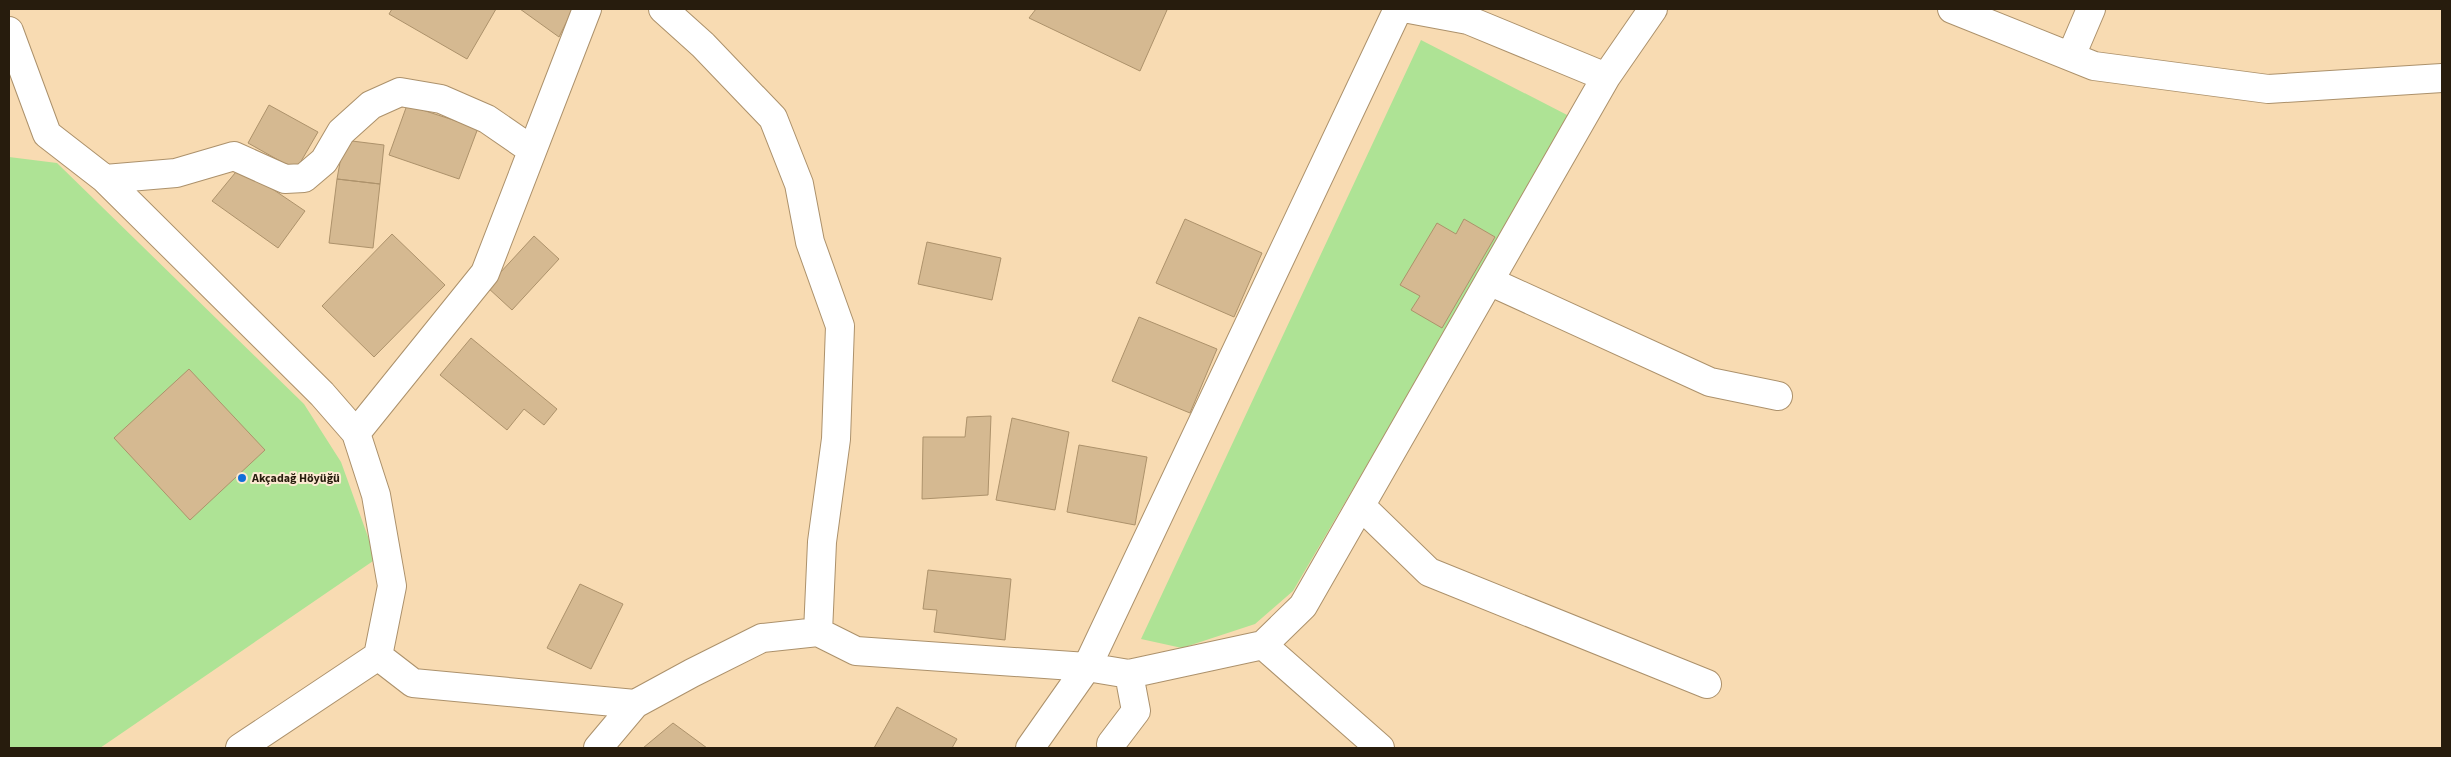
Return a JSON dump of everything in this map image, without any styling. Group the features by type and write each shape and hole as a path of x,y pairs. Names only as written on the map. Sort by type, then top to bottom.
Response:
{"street":[{"path":"356,433 485,273 587,9"},
{"path":"663,9 703,45 773,118 799,184 810,242 840,326 836,439 822,542 818,632"},
{"path":"1030,748 1087,668 1398,9"},
{"path":"1409,9 1471,15 1606,77"},
{"path":"598,748 635,704 762,638 818,632 856,651 1087,668 1128,674 1263,645 1303,606 1606,77 1654,9"},
{"path":"1952,9 2094,66 2268,89 2442,78"},
{"path":"2071,56 2091,9"},
{"path":"9,31 47,134 105,179 322,394 356,433 376,495 392,586 378,656 240,748"},
{"path":"105,179 176,173 234,156 285,180 304,178 324,161 341,132 371,105 400,92 441,99 487,119 532,150"},
{"path":"1489,281 1710,382 1778,396"},
{"path":"1361,506 1429,572 1707,684"},
{"path":"1263,645 1380,748"},
{"path":"378,656 413,683 635,704"},
{"path":"1112,748 1111,744 1136,711 1128,674"}],"green space":[{"path":"1421,40 1571,117 1293,591 1255,624 1182,648 1141,639"},
{"path":"9,157 57,163 304,404 341,462 376,559 100,748 9,748"}],"building":[{"path":"392,9 496,9 467,59 389,14"},
{"path":"520,9 573,9 559,37"},
{"path":"1036,9 1167,10 1140,71 1029,18"},
{"path":"269,105 318,132 296,170 248,143"},
{"path":"407,105 478,128 459,179 389,155"},
{"path":"344,140 384,145 380,184 337,179"},
{"path":"240,167 305,211 278,248 212,201"},
{"path":"337,179 380,184 373,248 329,243"},
{"path":"1185,219 1262,253 1234,317 1156,283"},
{"path":"1464,219 1495,237 1442,328 1411,310 1420,296 1400,285 1437,223 1456,234"},
{"path":"392,234 445,285 374,357 322,306"},
{"path":"534,236 559,259 512,310 487,287"},
{"path":"927,242 1001,258 992,300 918,284"},
{"path":"1139,317 1217,349 1190,413 1112,381"},
{"path":"471,338 557,409 544,425 524,409 507,430 440,375"},
{"path":"189,369 265,450 190,520 114,438"},
{"path":"991,416 988,495 922,499 923,437 965,437 967,417"},
{"path":"1012,418 1069,432 1055,510 996,500"},
{"path":"1079,445 1147,457 1135,525 1067,512"},
{"path":"928,570 1011,579 1005,640 934,632 937,610 923,609"},
{"path":"580,584 623,604 591,669 547,648"},
{"path":"897,707 957,739 952,748 874,748"},
{"path":"673,723 707,748 643,748"}],"place":[{"name":"Akçadağ Höyüğü","path":"242,478"}]}
